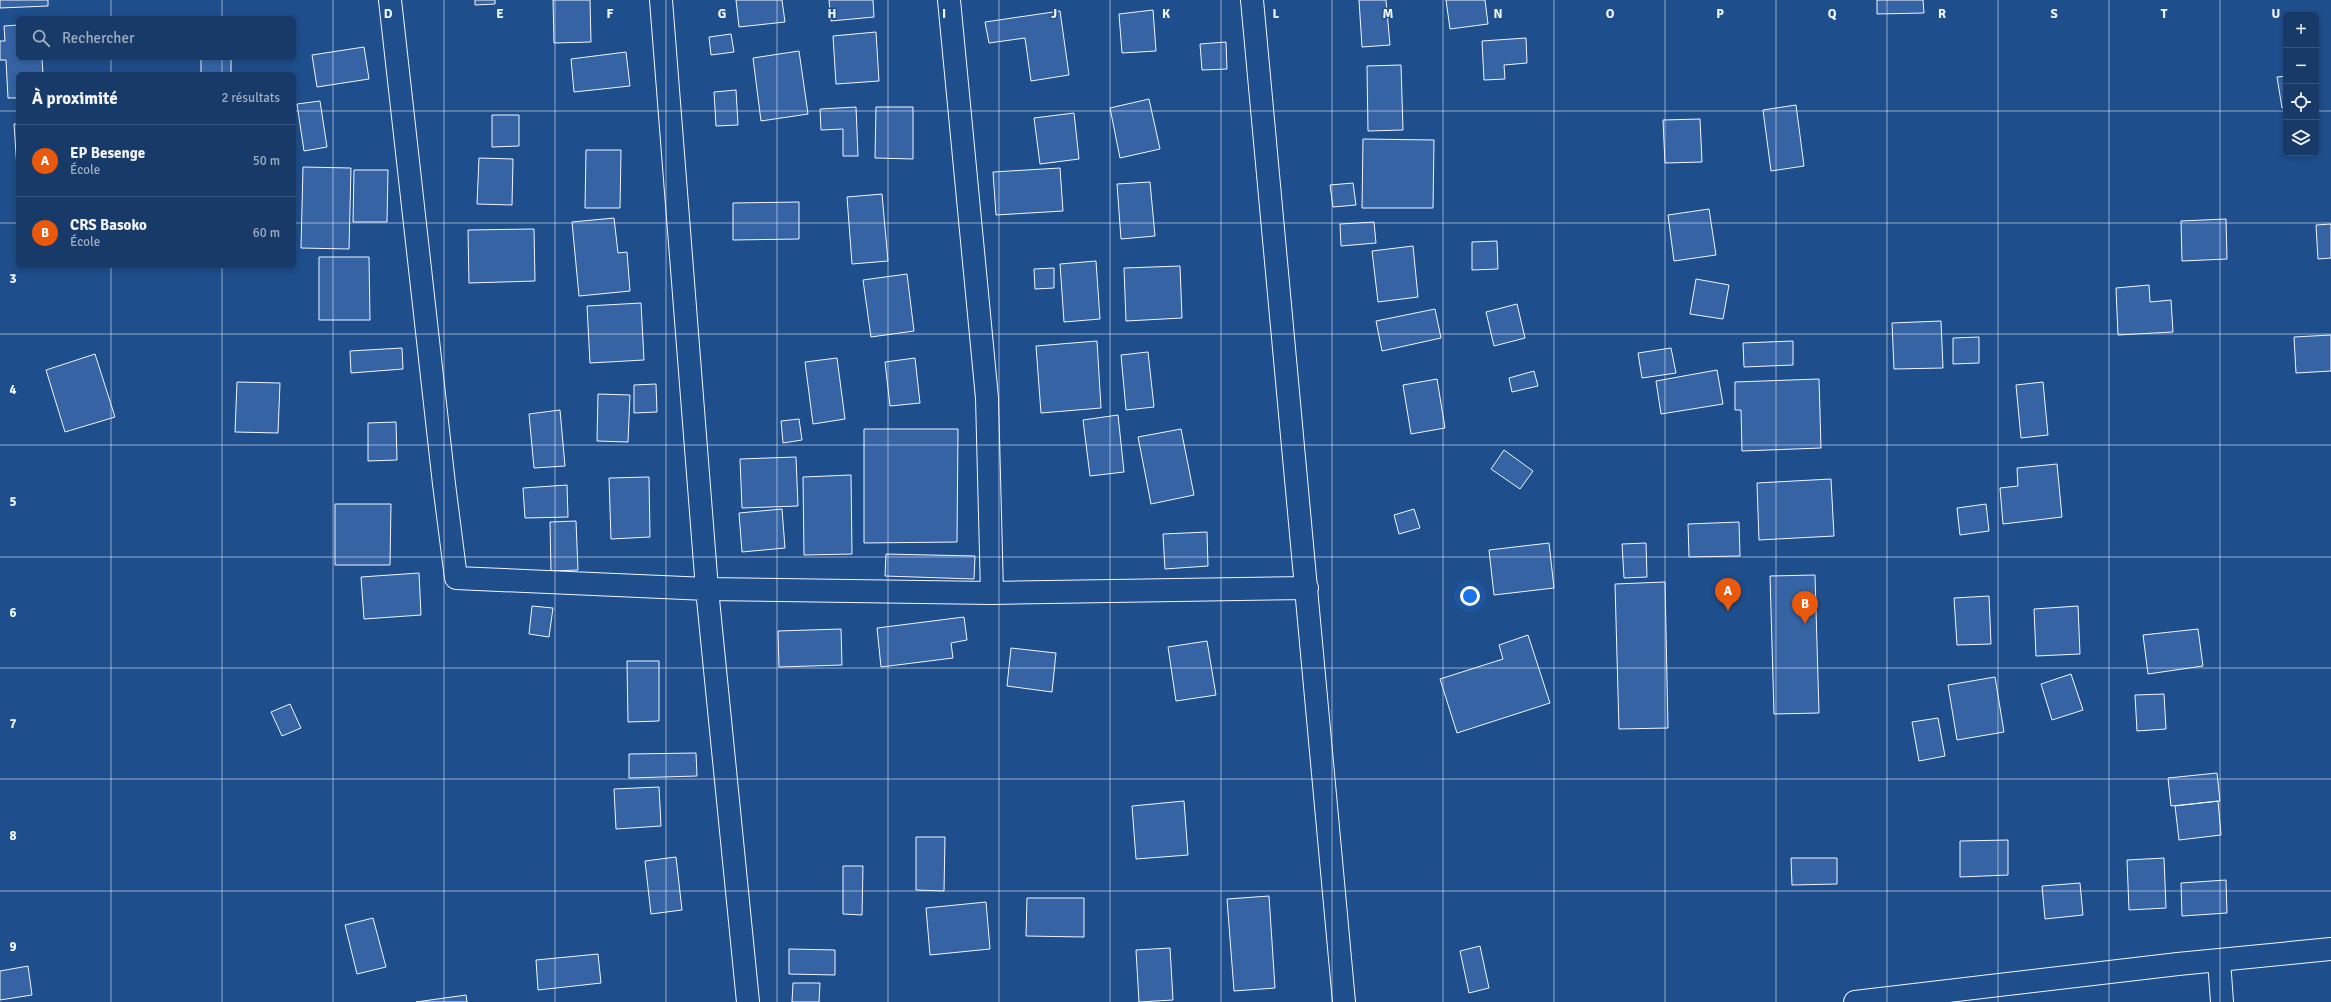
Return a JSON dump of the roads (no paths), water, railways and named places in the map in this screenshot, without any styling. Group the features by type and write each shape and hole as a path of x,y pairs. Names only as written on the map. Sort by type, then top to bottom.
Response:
{"street":[{"path":"390,0 444,484 456,578 707,589 992,593 1307,588"},
{"path":"661,0 707,589 748,1002"},
{"path":"949,0 987,398 992,593"},
{"path":"1252,0 1344,1002"},
{"path":"1855,1002 1906,999 2219,960 2331,950"},
{"path":"2219,960 2222,1002"}],"place":[{"name":"EP Besenge","path":"1728,611"},
{"name":"CRS Basoko","path":"1805,624"}]}
